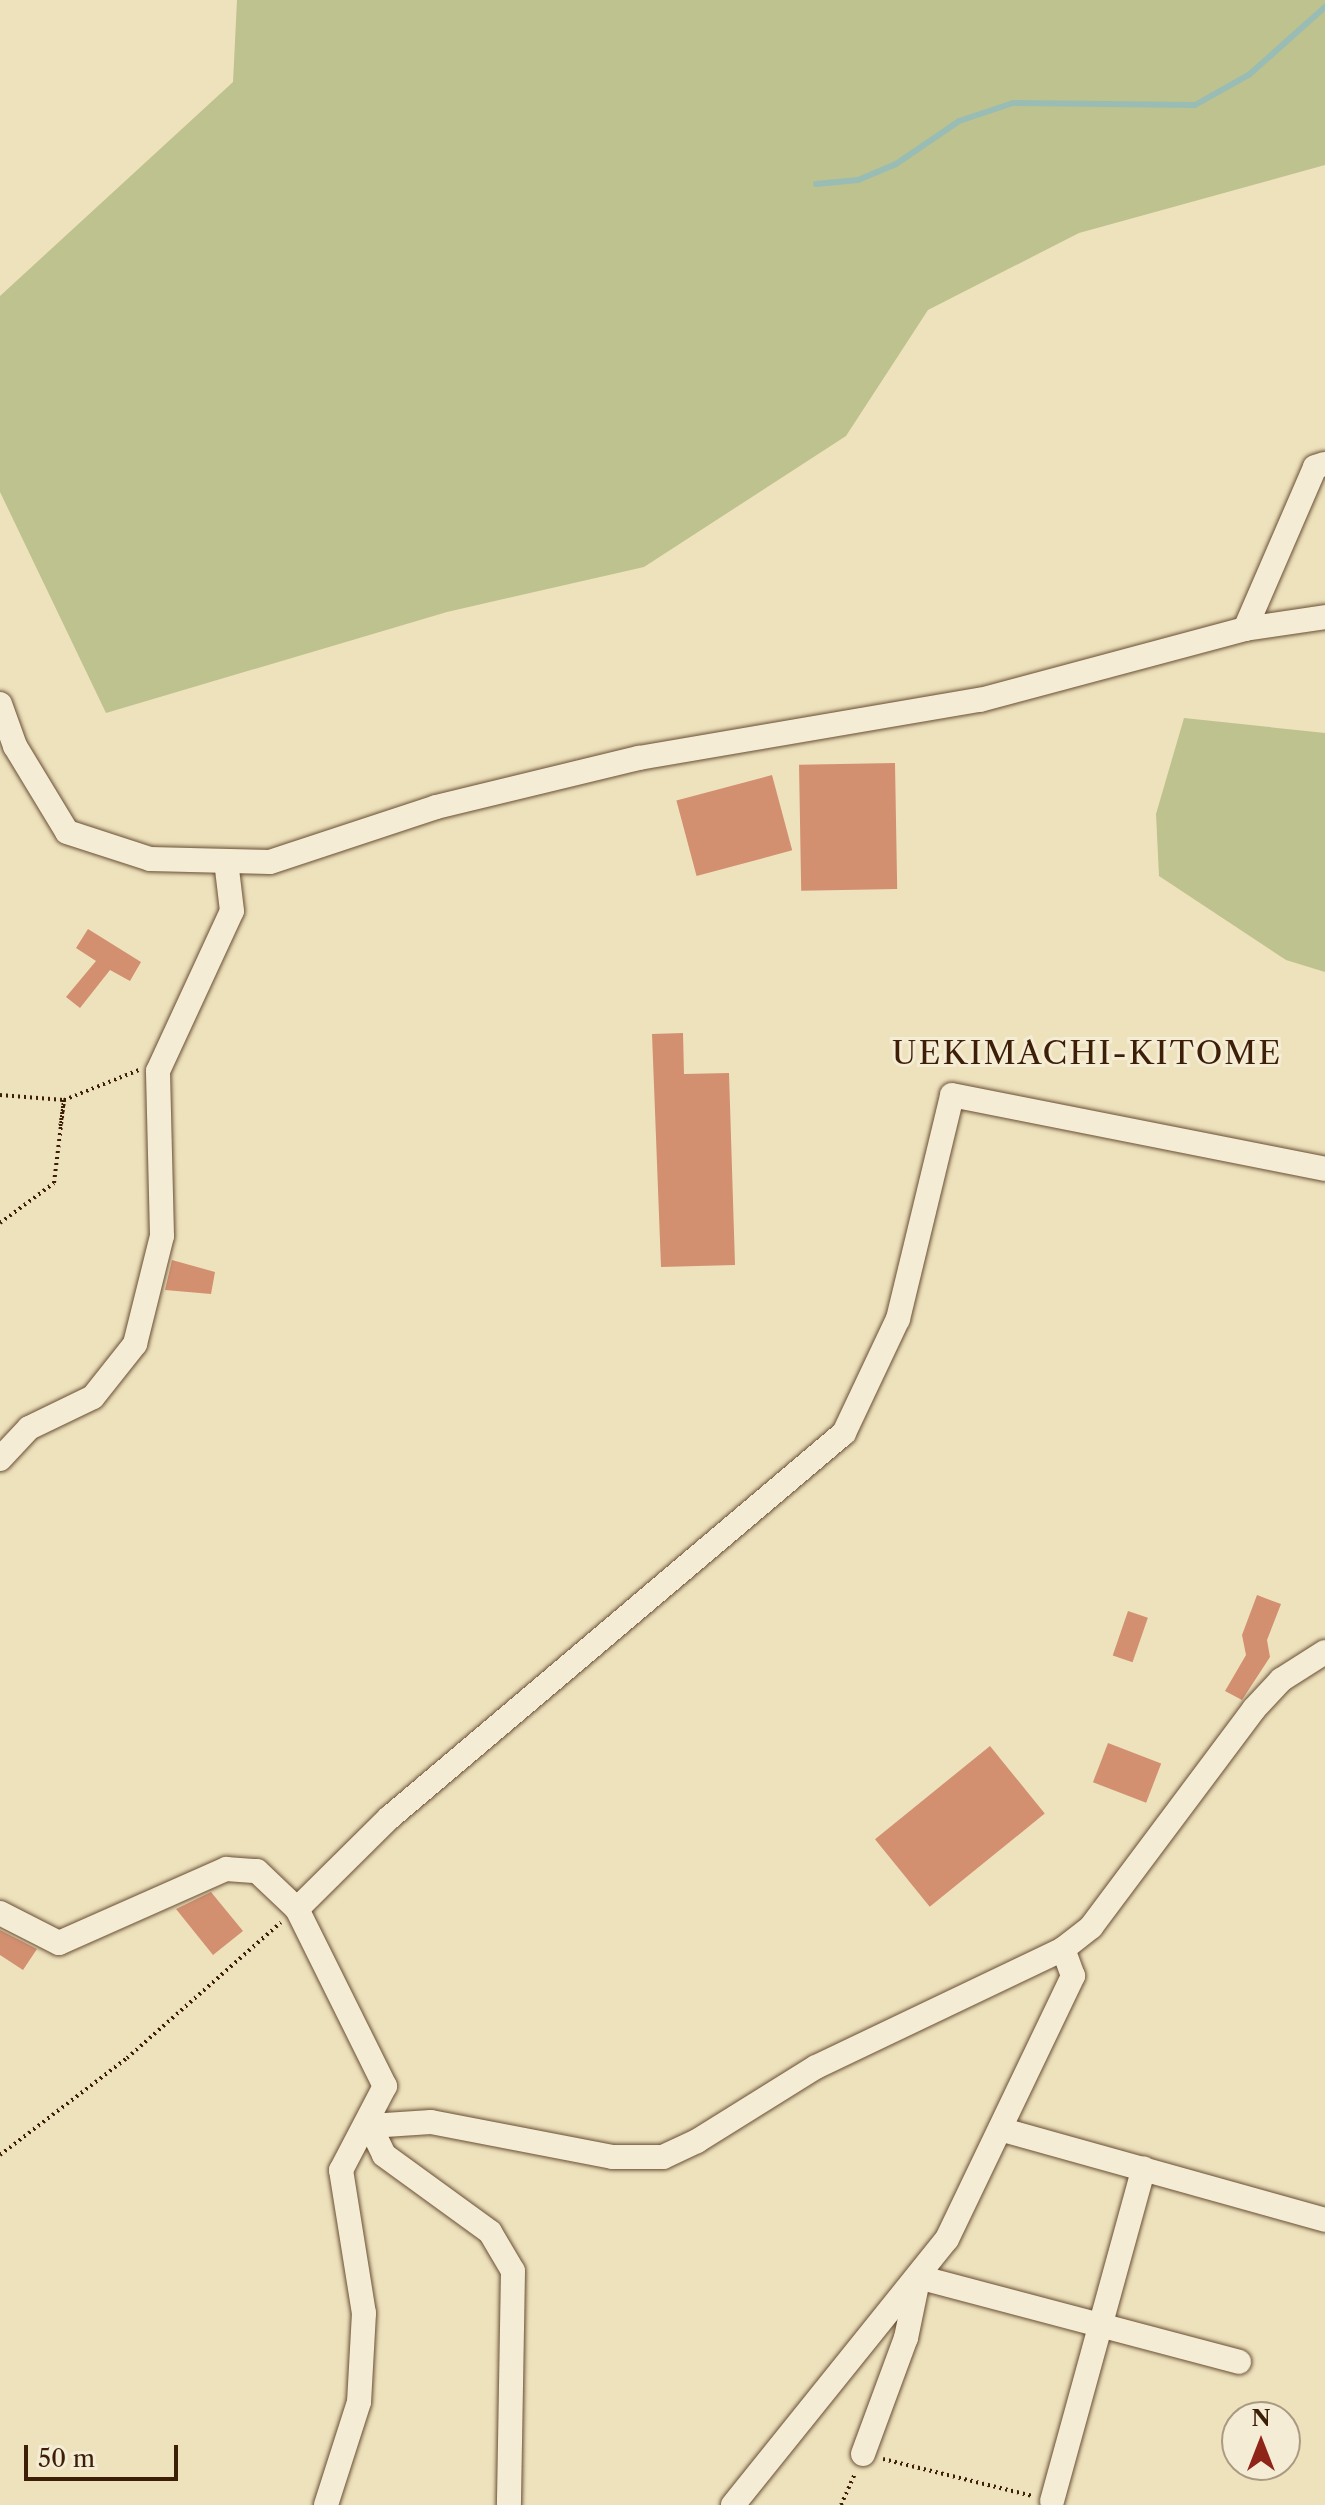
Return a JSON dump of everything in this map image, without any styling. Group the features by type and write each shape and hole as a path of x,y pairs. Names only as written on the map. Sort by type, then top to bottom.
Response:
{"street":[{"path":"1245,629 1315,467 1325,464"},
{"path":"0,704 15,746 67,832 150,859 270,862 436,807 639,758 980,700 1245,629 1325,617"},
{"path":"0,1459 29,1428 93,1397 135,1344 162,1236 158,1071 232,911 226,861"},
{"path":"297,1909 389,1818 844,1433 898,1319 952,1095 1325,1169"},
{"path":"370,2126 431,2122 613,2157 663,2157 884,2031 1063,1949 1131,1881 1254,1709 1281,1680 1325,1652"},
{"path":"0,1913 59,1943 226,1869 257,1871 297,1909 385,2086 370,2126 341,2170 364,2313 359,2402 326,2505"},
{"path":"733,2505 947,2239 1003,2130 1073,1976 1063,1949"},
{"path":"370,2126 384,2155 490,2232 513,2271 509,2505"},
{"path":"1003,2130 1325,2220"},
{"path":"1052,2501 1098,2320 1144,2168"},
{"path":"918,2277 1098,2320 1239,2362"},
{"path":"863,2454 906,2338 918,2277"}],"path":[{"path":"0,1095 64,1100 137,1070 158,1071"},
{"path":"60,1130 64,1100"},
{"path":"0,1223 54,1183 64,1100"},
{"path":"0,2155 127,2058 297,1909"},
{"path":"841,2505 863,2454 1052,2501"}],"green space":[{"path":"237,0 1325,0 1325,165 1079,233 928,310 846,436 644,567 447,612 106,713 0,492 0,296 233,82"},
{"path":"1184,718 1325,733 1325,972 1286,960 1159,876 1156,814"}],"building":[{"path":"895,763 897,889 801,891 799,765"},
{"path":"772,775 792,850 697,876 676,801"},
{"path":"88,929 141,962 130,981 110,970 80,1008 66,997 96,961 76,948"},
{"path":"683,1033 684,1074 729,1073 735,1265 661,1267 652,1034"},
{"path":"172,1260 215,1272 211,1294 165,1290"},
{"path":"1257,1595 1281,1604 1267,1640 1270,1657 1242,1700 1225,1691 1246,1655 1242,1635"},
{"path":"1128,1611 1148,1618 1133,1662 1113,1655"},
{"path":"1108,1743 1161,1763 1146,1803 1093,1782"},
{"path":"990,1746 1045,1814 930,1907 875,1839"},
{"path":"211,1892 243,1931 213,1955 176,1909"},
{"path":"0,1930 37,1949 23,1970 0,1955"}],"waterway":[{"path":"816,184 858,180 896,164 959,121 1013,103 1195,105 1250,74 1325,7"}],"district":[{"name":"UEKIMACHI-KITOME","path":"1087,1053"}]}
